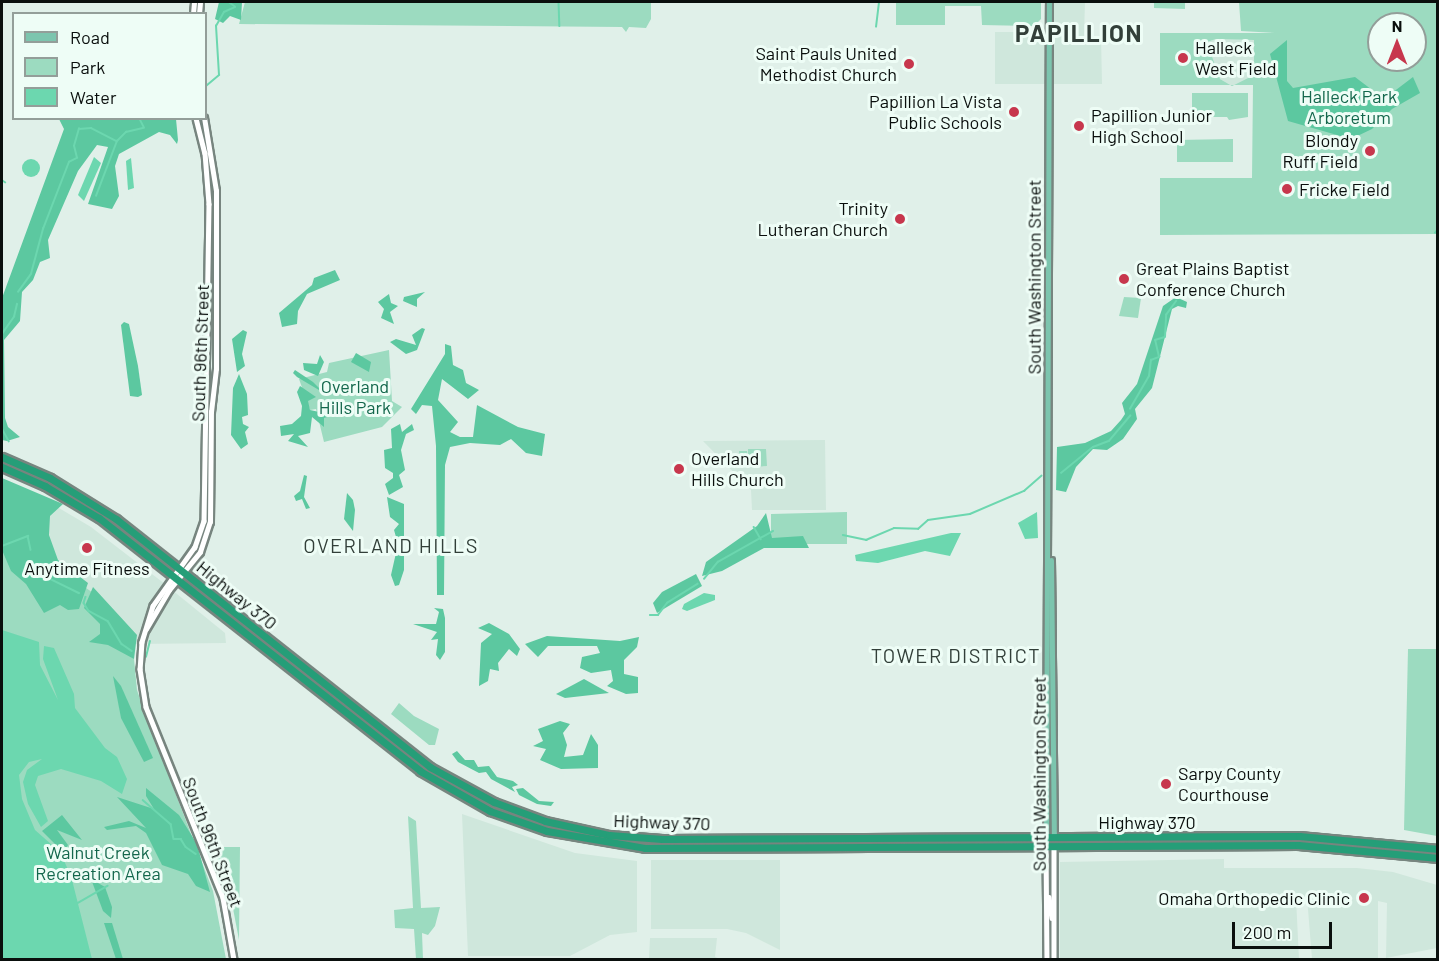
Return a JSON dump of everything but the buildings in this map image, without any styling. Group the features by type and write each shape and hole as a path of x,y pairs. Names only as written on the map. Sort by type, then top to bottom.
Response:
{"highway":[{"name":"Highway 370","path":"2,457 91,502 409,764 483,807 547,831 645,848 975,847 1132,837 1324,837 1437,849"},
{"path":"2,467 45,486 99,518 178,573"},
{"name":"Highway 370","path":"178,573 396,742 446,777 494,802 545,821 591,832 645,842 733,839 1299,845 1437,858"},
{"path":"547,831 636,843 645,842"}],"main road":[{"name":"South Washington Street","path":"1049,2 1050,552 1053,575 1051,842 1055,926 1054,959"},
{"name":"South 96th Street","path":"178,573 198,543 204,513 209,204 205,153 197,120"},
{"name":"South 96th Street","path":"204,120 216,191 216,369 211,419 210,522 203,546 156,599 145,631 140,663 142,693 218,883 234,960"},
{"name":"South Washington Street","path":"1047,960 1047,888 1051,842"},
{"path":"1047,888 1055,926"},
{"path":"1046,926 1052,931 1054,959"}],"shaded area":[{"path":"1050,2 1085,2 1084,36 1101,36 1102,84 995,84 995,32 1050,32"},
{"path":"1216,39 1254,40 1254,75 1232,86 1220,79 1207,42"},
{"path":"825,440 826,510 752,510 751,490 703,441"},
{"path":"42,498 91,527 161,581 225,633 226,643 135,644 55,566"},
{"path":"462,814 575,853 637,861 637,932 610,935 570,956 468,956"},
{"path":"1224,859 1224,868 1357,868 1393,872 1437,885 1437,948 1386,958 1387,903 1378,901 1378,959 1312,959 1307,897 1296,898 1299,959 1060,959 1060,862"},
{"path":"651,860 780,860 780,950 746,933 727,929 651,929"},
{"path":"650,938 717,938 715,957 720,959 649,959"}],"green space":[{"path":"219,2 242,2 241,20 230,16 223,23 215,19"},
{"path":"245,2 651,2 651,19 646,28 629,27 626,32 622,27 239,24"},
{"path":"1041,2 1041,19 1034,26 982,25 981,6 945,6 945,25 896,25 896,3 877,3"},
{"path":"1154,2 1185,2 1185,9 1154,8"},
{"path":"1239,2 1437,2 1437,234 1160,235 1160,178 1252,178 1253,85 1234,85 1254,75 1254,40 1216,39 1207,42 1220,79 1230,85 1160,85 1160,33 1275,33 1241,31"},
{"name":"Halleck Park Arboretum","path":"1287,40 1287,81 1293,88 1355,77 1384,99 1413,77 1420,93 1392,109 1372,129 1351,139 1288,121 1270,54"},
{"path":"1192,93 1248,93 1248,117 1229,120 1227,117 1192,117"},
{"path":"60,120 176,120 178,140 177,144 170,135 159,132 119,154 115,166 119,196 112,209 88,204 108,147 97,145 78,171 48,240 50,258 40,262 33,280 22,292 20,321 4,340 5,418 8,427 20,437 7,441 2,440 2,298 64,129"},
{"path":"1233,139 1233,162 1177,162 1177,140"},
{"path":"335,270 340,280 307,294 298,311 297,324 282,327 279,313 312,285 314,278"},
{"path":"425,292 417,299 417,307 403,301 404,297"},
{"path":"389,294 391,303 398,306 390,312 394,324 381,318 384,309 378,302"},
{"path":"1124,297 1141,298 1138,318 1119,316"},
{"path":"1176,297 1187,302 1186,308 1178,306 1172,309 1152,388 1135,409 1137,419 1123,439 1107,450 1093,449 1076,467 1066,492 1056,490 1057,447 1085,443 1111,431 1121,420 1125,414 1122,403 1137,384 1163,306"},
{"path":"124,322 129,324 138,366 142,395 138,397 130,396 121,325"},
{"path":"422,328 425,329 417,350 406,354 390,342 396,339 416,345 412,335"},
{"path":"243,330 247,332 242,354 245,366 237,372 232,339"},
{"path":"445,344 451,346 453,365 463,370 466,383 479,390 468,399 442,379 438,400 458,422 450,432 460,437 473,437 477,405 518,427 545,434 542,456 526,453 511,439 500,445 470,443 450,447 445,465 444,595 437,595 436,446 432,406 422,405 416,414 411,409 445,354"},
{"name":"Overland Hills Park","path":"389,350 392,401 402,407 382,427 324,442 316,409 310,410 299,379 327,372 329,363"},
{"path":"356,353 371,362 369,372 351,362"},
{"path":"320,355 324,362 318,376 304,370 303,363 317,364"},
{"path":"295,370 324,393 297,377 293,373"},
{"path":"239,374 247,394 248,415 242,417 243,424 249,427 245,432 248,444 241,449 231,435 233,388"},
{"path":"300,386 316,397 308,401 310,410 333,415 324,418 324,427 312,417 310,433 298,436 308,447 288,441 294,434 281,436 280,426 292,424 301,416 302,406 297,392"},
{"path":"400,424 402,432 412,424 414,430 406,434 401,450 405,470 399,475 403,487 389,495 385,484 393,478 393,473 385,468 384,450 392,448 391,429"},
{"path":"748,449 766,449 767,466 740,468 739,451 747,451 748,460"},
{"path":"304,475 307,476 304,497 310,508 306,509 302,499 296,501 294,496 300,491"},
{"path":"2,478 63,504 50,516 49,535 58,560 88,583 79,609 68,610 60,605 44,613 26,584 11,571 2,550"},
{"name":"Walnut Creek Recreation Area","path":"2,491 55,566 96,595 134,659 137,690 213,891 226,959 2,959"},
{"path":"347,493 353,500 355,510 353,531 344,519"},
{"path":"387,497 404,504 404,570 399,585 395,586 391,575 398,544 394,530 399,524 390,517"},
{"path":"847,512 847,544 771,544 771,514"},
{"path":"766,513 772,538 803,536 809,548 764,548 722,571 702,576 706,562 757,526"},
{"path":"696,574 702,586 657,613 653,603 662,592"},
{"path":"93,587 137,635 134,659 108,645 89,642 100,634 100,624 84,608"},
{"path":"434,608 443,609 445,618 445,652 440,660 436,655 438,639 431,640 437,632 413,624 436,624 439,612"},
{"path":"489,623 509,634 520,649 517,656 509,649 498,663 499,671 490,669 488,681 479,686 481,643 492,634 478,628"},
{"path":"547,636 620,641 639,637 637,647 624,660 624,674 638,677 638,693 626,694 607,686 613,681 611,670 591,673 580,668 582,657 600,653 597,646 548,646 538,657 525,644"},
{"path":"1408,649 1437,649 1437,836 1404,830"},
{"path":"113,676 121,686 153,758 144,762 121,718"},
{"path":"584,679 609,693 565,698 556,694"},
{"path":"399,703 414,716 439,729 435,745 429,745 391,714"},
{"path":"560,721 570,724 563,733 567,745 564,757 583,755 591,734 598,745 598,768 561,769 540,760 546,749 533,746 543,741 538,729"},
{"path":"457,751 465,760 474,760 478,767 489,766 497,777 513,781 518,785 512,787 515,792 491,779 486,772 479,773 458,762 452,754"},
{"path":"146,788 179,815 197,844 210,892 196,886 188,874 162,865 146,833 136,826 107,830 104,827 129,821 146,828 117,797 154,809 146,796"},
{"path":"523,788 539,801 554,802 551,806 537,804 519,795 516,789"},
{"path":"62,815 82,840 57,830 68,845 64,853 42,831"},
{"path":"408,816 416,821 421,908 440,907 435,926 428,935 422,933 423,959 416,959 414,929 395,928 394,910 413,908"},
{"path":"212,847 240,847 239,940 231,898"},
{"path":"91,879 105,887 112,907 111,918 103,911"},
{"path":"104,923 112,923 123,959 116,959"}],"water":[{"path":"94,157 101,163 84,201 78,195"},
{"path":"131,158 134,188 128,190 126,161"},
{"path":"31,159 37,162 40,168 37,174 31,177 25,174 22,168 25,162"},
{"path":"1037,512 1038,538 1025,539 1018,523"},
{"path":"951,533 961,533 950,556 925,551 878,563 856,561 855,555"},
{"path":"704,593 715,595 715,600 687,611 682,609 684,604"},
{"path":"2,630 39,642 40,665 58,700 43,659 44,646 54,648 74,694 75,708 105,748 117,757 127,779 122,794 101,781 61,769 38,776 35,785 48,821 41,827 28,804 23,782 27,770 42,759 29,762 19,775 22,799 35,830 60,852 71,876 92,959 2,959"}],"waterway":[{"path":"207,85 219,75 216,26 224,12 235,7 228,2"},
{"path":"559,2 560,26"},
{"path":"876,27 879,2"},
{"path":"96,196 117,141 126,132 144,128 140,120"},
{"path":"18,292 31,274 43,229 69,162 77,158 74,146 79,129 91,128 117,141"},
{"path":"1435,233 1438,229"},
{"path":"1130,409 1149,376 1151,360 1159,357 1155,340 1165,337 1166,315 1176,301"},
{"path":"2,334 14,317 17,304"},
{"path":"1061,473 1093,447 1109,441 1130,416"},
{"path":"2,428 9,441"},
{"path":"843,535 866,540 894,528 918,529 928,520 970,514 1024,491 1041,476"},
{"path":"2,487 2,497"},
{"path":"754,527 761,539"},
{"path":"704,579 718,562 773,531"},
{"path":"2,546 28,536 31,550"},
{"path":"36,572 79,593"},
{"path":"650,615 658,615 667,603 698,584"},
{"path":"86,597 84,603 89,611 108,621 122,644 132,651"},
{"path":"146,657 150,641"},
{"path":"143,800 171,824 174,839 181,839 186,847 196,854"},
{"path":"218,862 227,865 234,886"},
{"path":"78,903 107,886"}],"place":[{"name":"Halleck West Field","path":"1183,58"},
{"name":"Saint Pauls United Methodist Church","path":"909,64"},
{"name":"Papillion La Vista Public Schools","path":"1014,112"},
{"name":"Papillion Junior High School","path":"1079,126"},
{"name":"Blondy Ruff Field","path":"1370,151"},
{"name":"Fricke Field","path":"1287,189"},
{"name":"Trinity Lutheran Church","path":"900,219"},
{"name":"Great Plains Baptist Conference Church","path":"1124,279"},
{"name":"Overland Hills Church","path":"679,469"},
{"name":"Anytime Fitness","path":"87,548"},
{"name":"Sarpy County Courthouse","path":"1166,784"},
{"name":"Omaha Orthopedic Clinic","path":"1364,898"}],"district":[{"name":"PAPILLION","path":"1079,33"},
{"name":"OVERLAND HILLS","path":"391,545"},
{"name":"TOWER DISTRICT","path":"956,655"}]}
